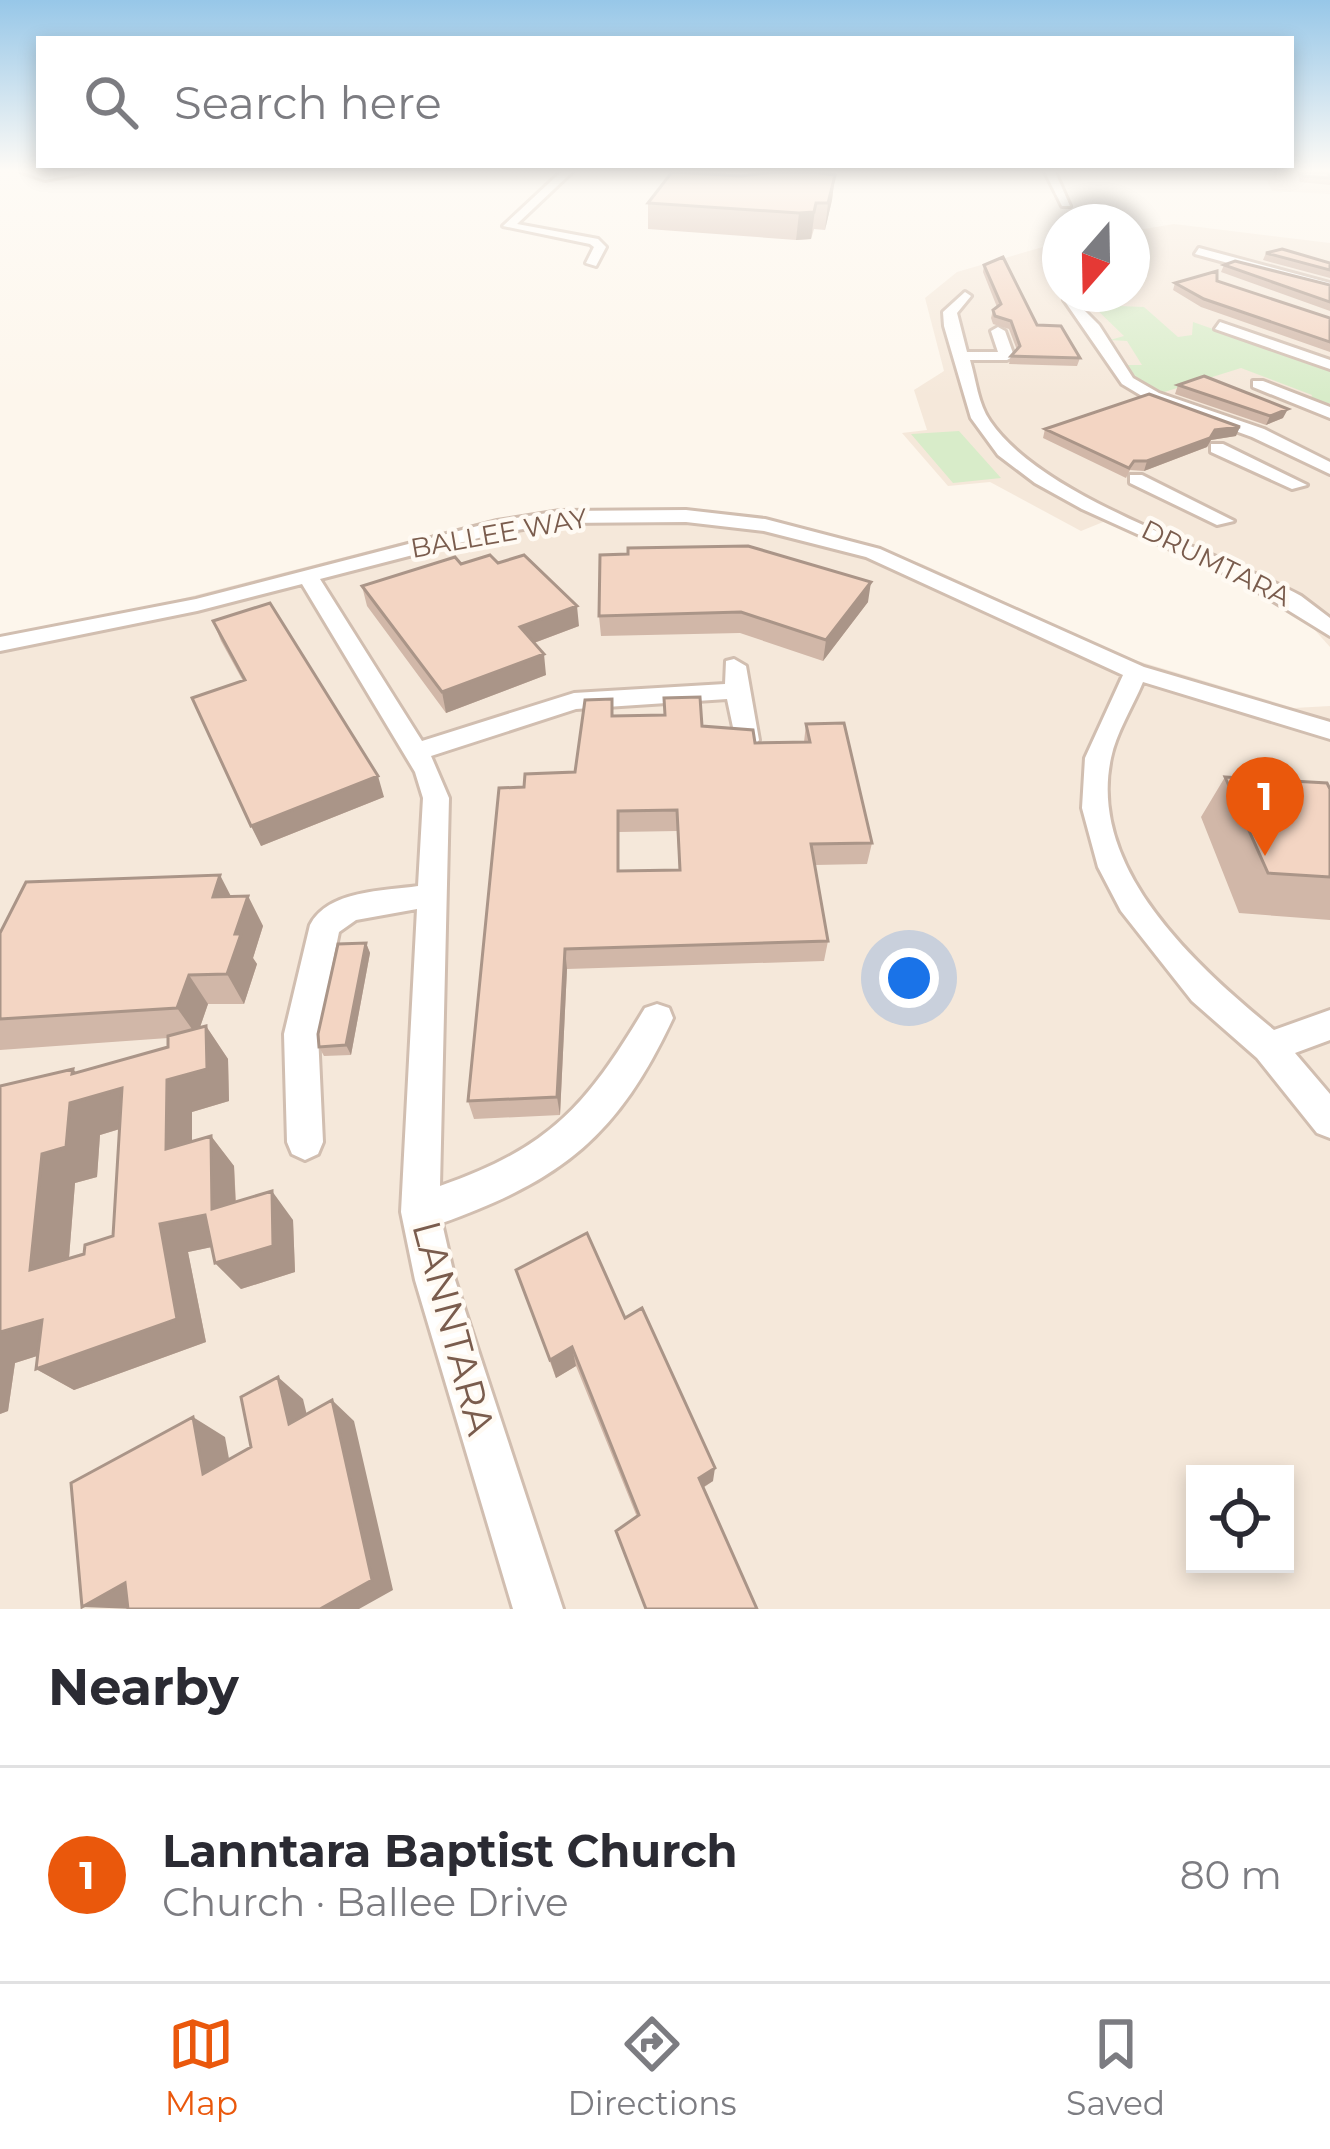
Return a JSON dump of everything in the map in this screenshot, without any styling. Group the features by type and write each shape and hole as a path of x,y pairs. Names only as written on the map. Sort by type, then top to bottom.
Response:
{"street":[{"path":"592,263 599,247"},
{"path":"1199,252 1330,287"},
{"name":"DRUMTARA","path":"955,299 950,321 979,418 1008,456 1059,490 1278,591 1327,623"},
{"path":"1054,317 1073,311 1089,322 1118,371 1134,385 1330,469"},
{"path":"1220,326 1330,365"},
{"path":"962,356 1007,356 998,331"},
{"path":"1258,384 1330,412"},
{"path":"1240,459 1283,445"},
{"path":"1216,448 1298,485"},
{"name":"DRUMTARA","path":"1136,478 1224,521"},
{"name":"DRUMTARA","path":"1109,512 1157,489"},
{"name":"BALLEE WAY","path":"0,644 197,604 560,517 713,518 829,540 901,562 1136,672 1330,731"},
{"name":"LANNTARA","path":"307,575 416,752 436,798 419,1134 420,1212 435,1280 538,1609"},
{"path":"1136,672 1098,758 1096,808 1102,845 1120,884 1163,944 1203,991 1269,1047 1330,1121"},
{"path":"416,752 574,701 736,678 746,740"},
{"path":"305,1142 301,1034 325,925 349,909 434,895"},
{"path":"420,1212 541,1166 600,1108 656,1018"},
{"path":"1269,1047 1330,1025"}],"shaded area":[{"path":"1042,247 1042,312 1150,312 1150,247 1330,247 1330,647 1303,617 1263,590 1108,520 1081,531 990,482 948,486 902,433 927,430 914,390 944,371 925,298 957,272"},
{"path":"600,508 709,511 844,537 922,564 1128,658 1294,708 1330,706 1330,1609 0,1609 0,636 169,602 477,523"}],"green space":[{"path":"1099,312 1150,312 1178,337 1192,335 1193,322 1330,370 1330,403 1317,406 1310,401 1312,395 1241,368 1158,394 1132,379 1122,365 1142,365 1127,341 1110,340 1124,336"},
{"path":"959,431 1001,478 953,483 911,434"}],"building":[{"path":"1282,249 1330,263 1330,270 1266,253"},
{"path":"1003,257 1037,325 1061,326 1080,358 1011,356 1020,346 1011,321 995,316 993,310 1001,304 984,265"},
{"path":"1235,261 1330,285 1330,302 1224,265"},
{"path":"1217,271 1217,281 1330,318 1330,342 1204,299 1175,283"},
{"path":"1204,376 1288,409 1270,416 1178,385"},
{"path":"1149,394 1240,427 1215,430 1210,438 1147,461 1134,461 1129,468 1045,429"},
{"path":"748,546 871,582 826,640 741,612 599,616 600,555 628,554 628,548"},
{"path":"490,555 498,563 524,555 577,606 520,627 544,654 442,692 362,586 455,557 461,564"},
{"path":"270,603 378,776 251,826 192,698 245,680 213,621"},
{"path":"700,697 702,726 753,730 755,743 810,742 806,724 844,723 872,843 811,844 828,941 565,949 557,1097 468,1101 499,788 524,787 525,774 575,772 585,700 612,699 612,716 665,715 664,698","holes":["677,810 680,870 618,871 618,811"]},
{"path":"1225,777 1327,783 1330,877 1268,873"},
{"path":"220,875 213,897 248,896 235,934 241,934 227,974 189,975 177,1008 0,1019 0,933 26,882"},
{"path":"366,943 346,1045 319,1047 338,944"},
{"path":"206,1026 207,1069 167,1080 166,1149 211,1136 212,1209 272,1191 273,1246 215,1263 205,1215 160,1224 177,1319 36,1369 42,1320 0,1332 0,1086 73,1069 72,1074 168,1047 168,1036","holes":["122,1088 113,1236 85,1245 84,1254 30,1270 42,1154 66,1147 70,1103"]},
{"path":"587,1233 625,1318 642,1308 715,1468 699,1478 757,1609 646,1609 616,1531 639,1515 572,1347 550,1360 516,1270"},
{"path":"278,1377 289,1424 332,1400 372,1580 320,1609 128,1609 125,1583 82,1607 71,1483 193,1417 203,1474 251,1447 241,1397"}],"place":[{"name":"Lanntara Baptist Church","path":"1265,856"}]}
